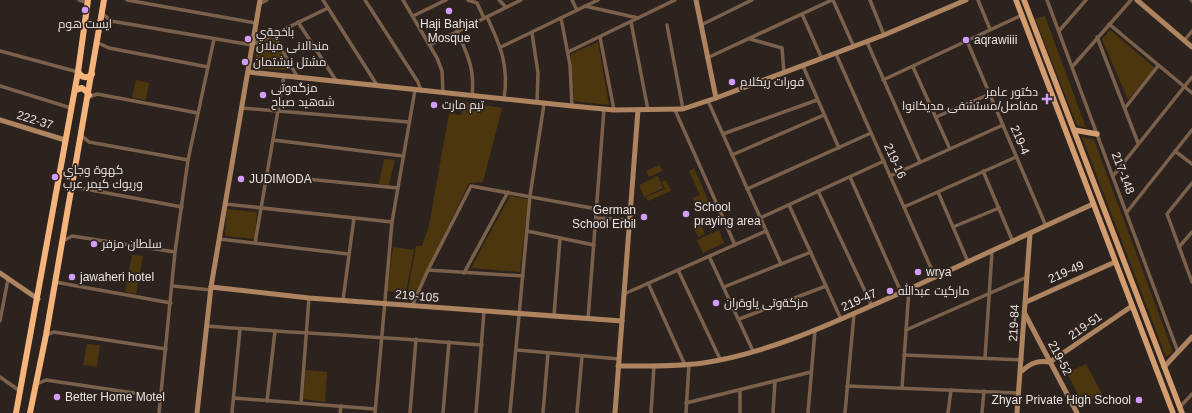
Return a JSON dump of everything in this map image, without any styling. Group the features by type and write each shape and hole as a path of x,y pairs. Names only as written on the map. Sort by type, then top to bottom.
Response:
{"highway":[{"path":"30,413 37,384 89,96 96,42 105,0"},
{"path":"16,413 75,90 88,1"},
{"path":"78,72 83,77 92,74"},
{"path":"75,90 82,88 89,96"}],"main road":[{"path":"1016,0 1173,413"},
{"path":"1024,0 1181,410"},
{"path":"1074,130 1097,134"}],"street":[{"path":"79,0 88,1"},
{"path":"127,0 256,22"},
{"path":"197,413 206,326 219,239 260,2 267,0"},
{"path":"323,0 377,86"},
{"path":"234,398 341,406 375,411 392,222 409,122 418,90 418,82 366,0"},
{"path":"403,0 430,45 442,71 442,93"},
{"path":"413,16 446,0"},
{"path":"468,0 477,3 501,47 506,68 504,99"},
{"path":"499,0 506,7"},
{"path":"430,45 521,0"},
{"path":"572,0 577,10"},
{"path":"501,47 598,0"},
{"path":"568,52 676,0"},
{"path":"696,0 716,98"},
{"path":"701,25 752,0"},
{"path":"708,58 832,0 854,47"},
{"path":"871,0 884,36"},
{"path":"248,72 544,104 614,110 675,110 708,101 784,74 884,36 966,0"},
{"path":"978,0 990,29"},
{"name":"217-148","path":"1047,0 1179,353"},
{"path":"1059,31 1086,0"},
{"path":"1072,67 1131,0"},
{"path":"1137,0 1192,47"},
{"path":"585,6 639,18"},
{"path":"102,13 111,21 252,45 328,8"},
{"path":"802,14 822,59"},
{"path":"883,80 1022,15"},
{"path":"561,18 568,52 572,106"},
{"path":"298,22 337,82"},
{"path":"631,22 648,110"},
{"path":"1110,24 1158,66 1192,93"},
{"path":"667,25 683,109"},
{"path":"458,31 472,64 474,80 472,96"},
{"path":"1184,41 1192,31"},
{"path":"532,33 537,63 537,103"},
{"path":"273,34 298,78"},
{"path":"600,37 614,110"},
{"path":"1097,37 1138,143"},
{"path":"750,38 782,48 784,74"},
{"path":"160,413 175,252 188,160 214,39"},
{"name":"219-4","path":"967,41 1046,226"},
{"path":"96,42 109,48 208,67"},
{"path":"867,42 920,162"},
{"path":"0,51 78,72"},
{"name":"219-16","path":"836,54 935,277"},
{"path":"803,66 839,148"},
{"path":"913,66 950,149"},
{"path":"1125,108 1158,66"},
{"path":"255,243 284,76"},
{"path":"1113,176 1192,77"},
{"path":"0,86 71,108"},
{"path":"89,96 97,94 198,113"},
{"path":"936,117 990,94"},
{"path":"723,134 818,100"},
{"path":"708,101 781,264"},
{"path":"510,413 530,196 544,104"},
{"path":"242,108 409,122"},
{"path":"588,319 604,109"},
{"path":"615,413 638,110"},
{"path":"675,110 735,245"},
{"path":"732,155 824,115"},
{"name":"222-37","path":"0,120 65,140"},
{"path":"890,176 1003,125"},
{"path":"1127,212 1192,130"},
{"path":"747,189 871,133"},
{"path":"82,136 89,142 188,160"},
{"path":"272,140 404,156"},
{"path":"1175,151 1192,164"},
{"path":"904,207 1016,157"},
{"path":"760,218 884,161"},
{"path":"983,172 1013,242"},
{"path":"266,175 398,188"},
{"path":"850,177 901,292"},
{"path":"73,182 80,188 182,207"},
{"path":"1191,185 1167,214 1192,282"},
{"path":"412,306 428,270 471,186 597,209"},
{"path":"818,191 872,306"},
{"path":"464,273 508,192"},
{"path":"938,192 968,262"},
{"path":"225,204 392,222"},
{"path":"789,204 841,319"},
{"name":"219-47","path":"618,366 687,365 720,359 753,351 815,330 992,252 1093,204"},
{"path":"953,227 999,208"},
{"path":"343,300 354,218"},
{"path":"596,218 629,220"},
{"path":"527,231 594,244"},
{"path":"624,294 766,231"},
{"path":"1178,247 1192,232"},
{"name":"219-84","path":"1017,413 1022,372 1030,234"},
{"path":"62,241 72,236 175,252"},
{"path":"554,316 560,238"},
{"path":"219,239 348,254"},
{"path":"724,287 811,252"},
{"path":"985,358 992,252"},
{"path":"709,256 753,351"},
{"name":"219-49","path":"1026,302 1115,262"},
{"path":"428,270 523,276"},
{"path":"678,270 720,359"},
{"path":"0,273 38,299"},
{"path":"906,330 1027,277"},
{"path":"0,321 8,278"},
{"path":"55,282 171,303"},
{"path":"648,284 687,365 686,413"},
{"path":"173,286 211,289"},
{"path":"738,319 826,286"},
{"path":"902,388 909,288"},
{"name":"219-105","path":"211,289 309,298 622,321"},
{"path":"301,403 309,298"},
{"name":"219-51","path":"1050,362 1132,306"},
{"path":"476,413 484,311"},
{"name":"219-52","path":"1025,313 1077,413"},
{"path":"845,413 854,314"},
{"path":"206,326 306,334 381,336 482,345"},
{"path":"232,413 240,329"},
{"path":"808,413 815,330"},
{"path":"267,401 274,331"},
{"path":"46,334 54,332 166,349"},
{"path":"1164,367 1179,353 1192,337"},
{"path":"410,413 416,339"},
{"path":"443,413 449,342"},
{"path":"517,350 619,359"},
{"path":"544,413 548,353"},
{"path":"904,355 1022,360"},
{"path":"577,413 582,356"},
{"path":"1022,372 1032,363 1044,361 1050,362"},
{"path":"651,413 654,366"},
{"path":"686,404 811,372"},
{"path":"0,377 21,392"},
{"path":"37,384 46,380 161,397"},
{"path":"773,413 775,381"},
{"path":"847,386 1019,393"},
{"path":"740,390 740,413"},
{"path":"948,413 951,390"},
{"path":"982,413 984,391"},
{"path":"1181,410 1192,394"},
{"path":"340,413 341,406"}],"shaded area":[{"path":"1045,16 1086,128 1077,125 1035,19"},
{"path":"1110,30 1155,68 1128,100 1102,39"},
{"path":"272,35 292,70 254,69 257,44"},
{"path":"598,42 609,105 574,101 571,54"},
{"path":"136,80 149,83 146,100 132,98"},
{"path":"464,102 502,108 483,182 469,183 416,292 408,291 416,246 422,246 429,226 449,113 461,115"},
{"path":"1082,137 1094,140 1173,352 1166,357"},
{"path":"384,159 395,160 389,185 379,184"},
{"path":"660,165 662,171 649,177 646,171"},
{"path":"694,168 709,202 697,207 693,198 700,195 689,171"},
{"path":"658,176 663,188 644,197 639,185"},
{"path":"666,180 671,191 648,201 646,197 665,189 662,182"},
{"path":"510,196 528,199 520,272 471,268"},
{"path":"227,209 257,212 255,239 225,236"},
{"path":"699,220 705,234 698,237 692,223"},
{"path":"719,230 724,243 703,253 697,240"},
{"path":"393,247 414,250 406,293 387,291"},
{"path":"132,255 143,256 136,294 125,292"},
{"path":"87,344 100,345 97,367 83,365"},
{"path":"1086,364 1102,394 1083,404 1067,373"},
{"path":"306,370 327,372 325,402 303,399"}],"place":[{"name":"ايست هوم","path":"85,10"},
{"name":"Haji Bahjat Mosque","path":"449,11"},
{"name":"باخچةي مندالانى ميلان","path":"248,39"},
{"name":"aqrawiiii","path":"966,40"},
{"name":"مشتل نيشتمان","path":"245,62"},
{"name":"فورات ريکلام","path":"732,82"},
{"name":"مزگه‌وتی شه‌هید صباح","path":"263,95"},
{"name":"دكتور عامر مفاصل/مستشفى مديكانوا","path":"1047,99"},
{"name":"تيم مارت","path":"434,105"},
{"name":"كهوة وجاي وريوك كيمر عرب","path":"55,177"},
{"name":"JUDIMODA","path":"241,179"},
{"name":"School praying area","path":"686,214"},
{"name":"German School Erbil","path":"644,217"},
{"name":"سلطان مزفر","path":"94,244"},
{"name":"wrya","path":"918,272"},
{"name":"jawaheri hotel","path":"72,277"},
{"name":"ماركيت عبدالله","path":"890,291"},
{"name":"مزكةوتى ياوةران","path":"716,303"},
{"name":"Better Home Motel","path":"57,397"},
{"name":"Zhyar Private High School","path":"1139,400"}]}
